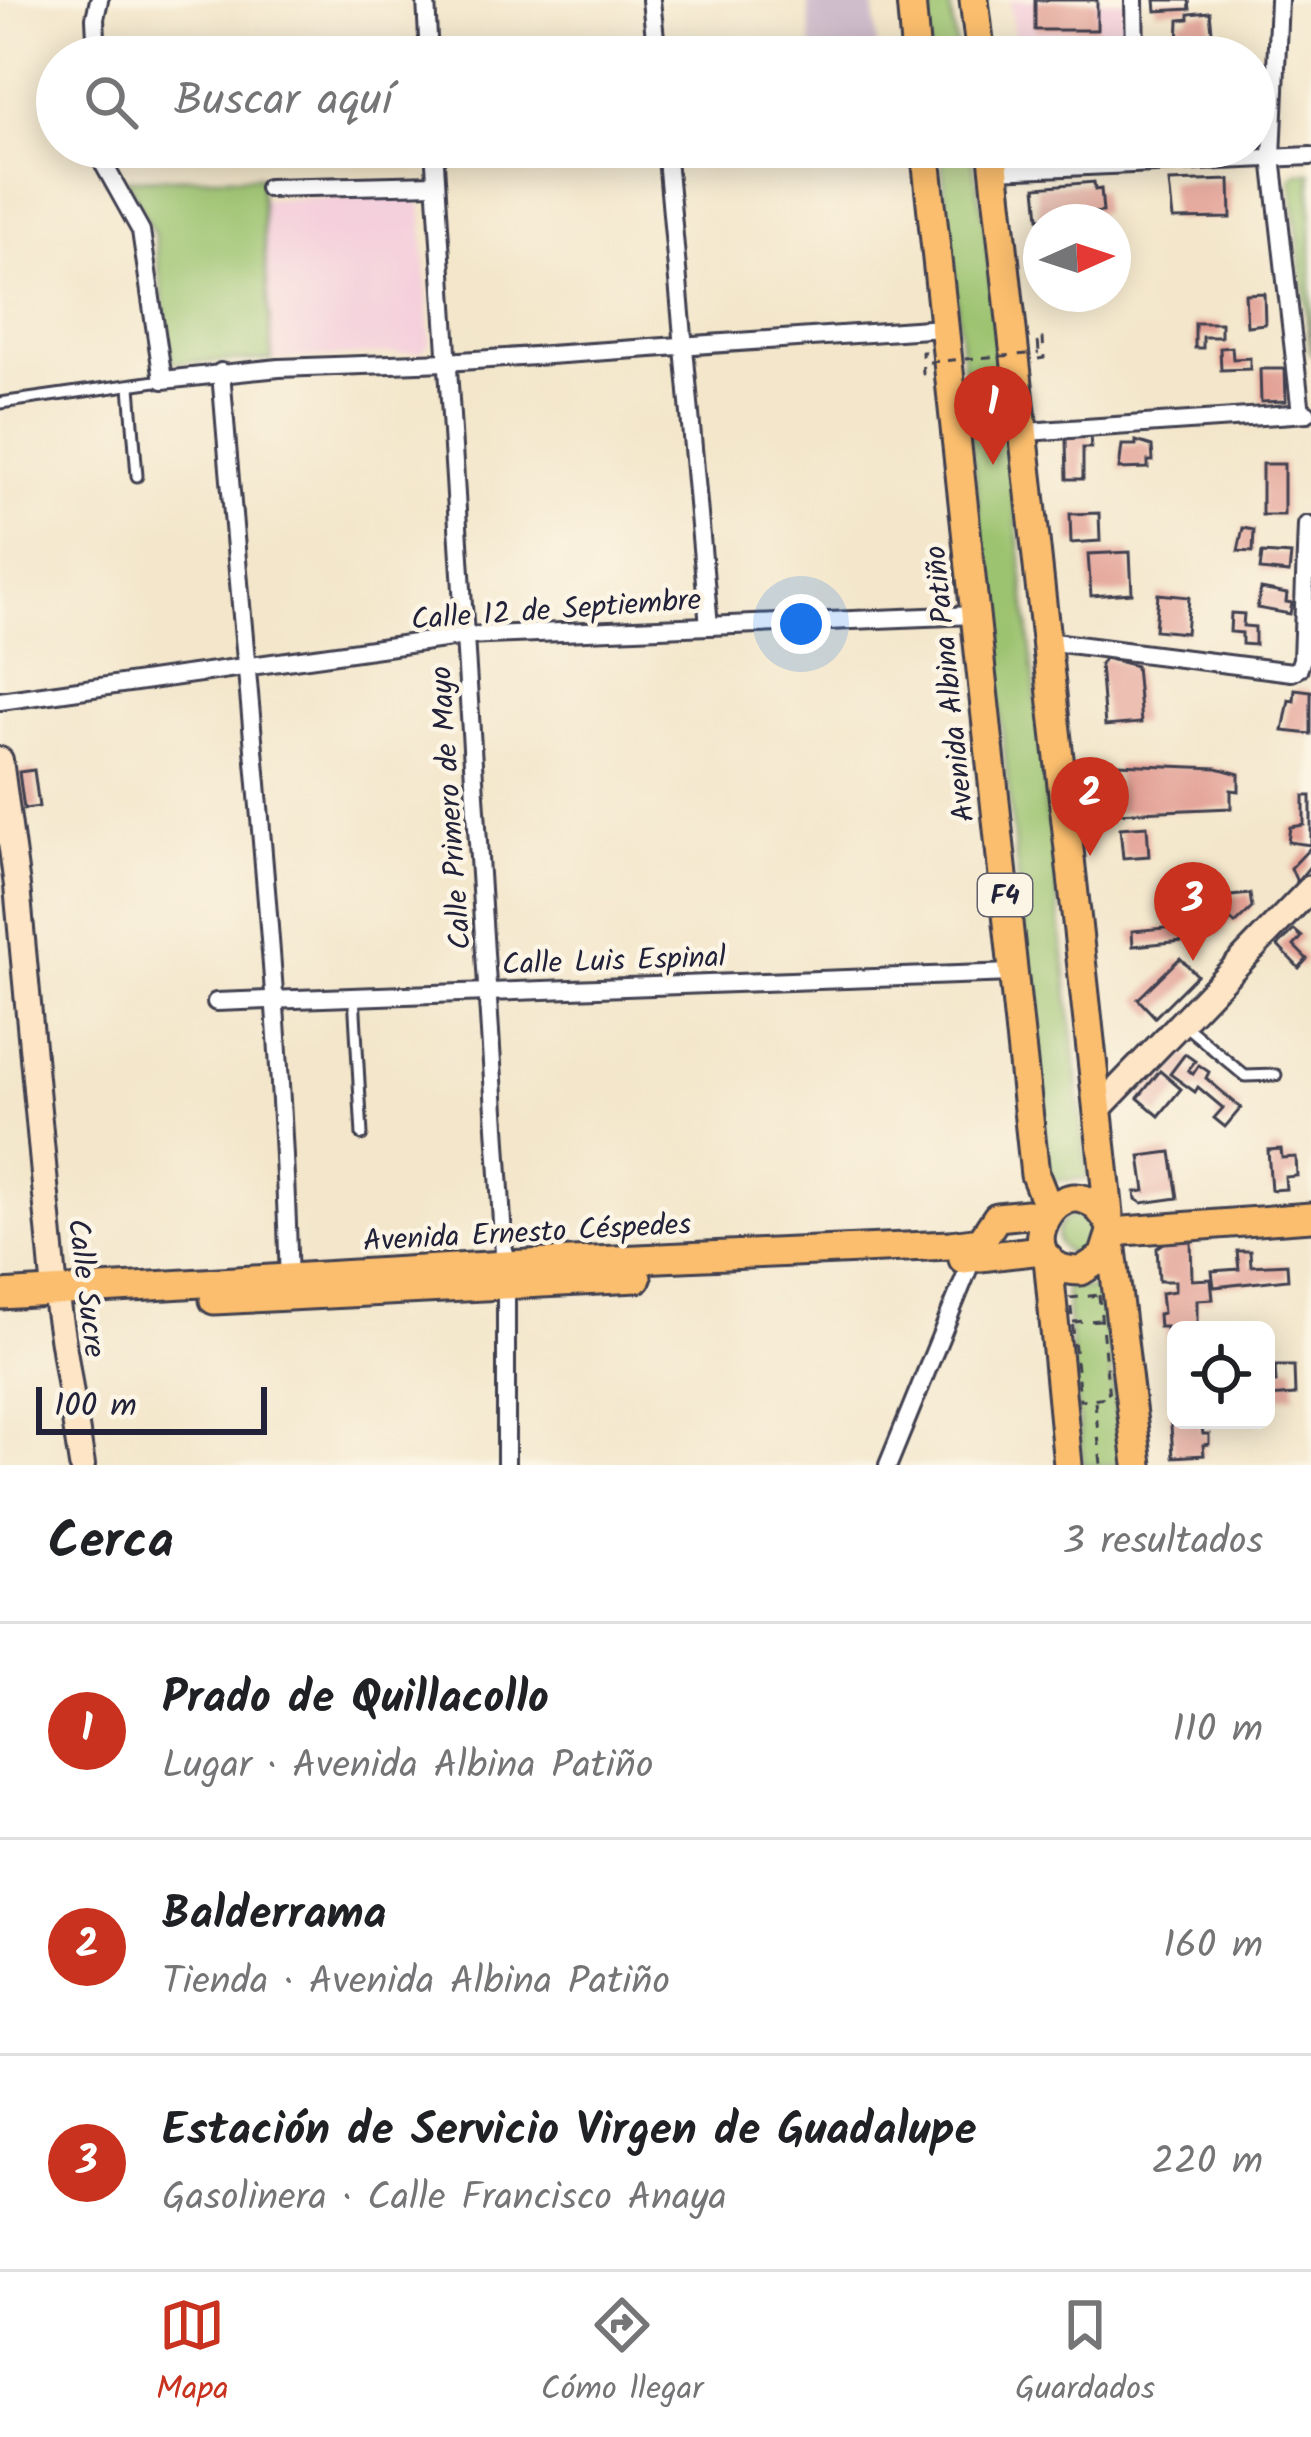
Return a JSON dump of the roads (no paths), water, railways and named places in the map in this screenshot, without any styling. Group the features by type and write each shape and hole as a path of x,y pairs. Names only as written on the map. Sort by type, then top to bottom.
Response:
{"main road":[{"path":"910,0 914,36"},
{"path":"974,0 978,36"},
{"name":"Avenida Albina Patiño","path":"927,168 1035,1175 1046,1215"},
{"name":"F4","path":"995,168 1138,1465"},
{"name":"Calle Sucre","path":"0,760 17,886 56,1301 82,1465"},
{"path":"1099,1109 1311,888"},
{"path":"1045,1254 1063,1269 1081,1271 1103,1258 1110,1232 1097,1206 1088,1201 1067,1200 1046,1215"},
{"name":"F4","path":"1046,1215 1040,1239 1068,1465"},
{"name":"Avenida Ernesto Céspedes","path":"977,1250 997,1217 1046,1215"},
{"path":"1110,1232 1311,1217"},
{"name":"Avenida Ernesto Céspedes","path":"0,1312 56,1301 289,1286 977,1250 1045,1254"},
{"name":"Avenida Ernesto Céspedes","path":"0,1295 56,1301"}],"street":[{"path":"96,36 99,0"},
{"path":"426,0 428,36"},
{"path":"651,0 655,36"},
{"path":"1134,0 1135,36"},
{"path":"1275,90 1279,0"},
{"path":"1275,157 1311,156"},
{"path":"105,168 141,231 163,380 220,372 446,362 943,328"},
{"name":"Calle Primero de Mayo","path":"435,168 506,1275 506,1465"},
{"path":"668,168 709,626"},
{"path":"1026,432 1306,413 1273,168"},
{"path":"268,188 436,184"},
{"path":"220,372 278,999 289,1286"},
{"path":"1046,641 1292,672 1302,659 1307,525"},
{"name":"Calle 12 de Septiembre","path":"0,700 465,636 974,615"},
{"name":"Calle Luis Espinal","path":"216,1002 1013,973"},
{"path":"888,1465 977,1250"}],"lane":[{"path":"0,404 163,380"},
{"path":"130,386 137,476"},
{"path":"354,995 362,1135"},
{"path":"1181,1023 1245,1076 1276,1076"}],"place":[{"name":"Prado de Quillacollo","path":"993,465"},
{"name":"Balderrama","path":"1090,856"},
{"name":"Estación de Servicio Virgen de Guadalupe","path":"1193,961"}]}
